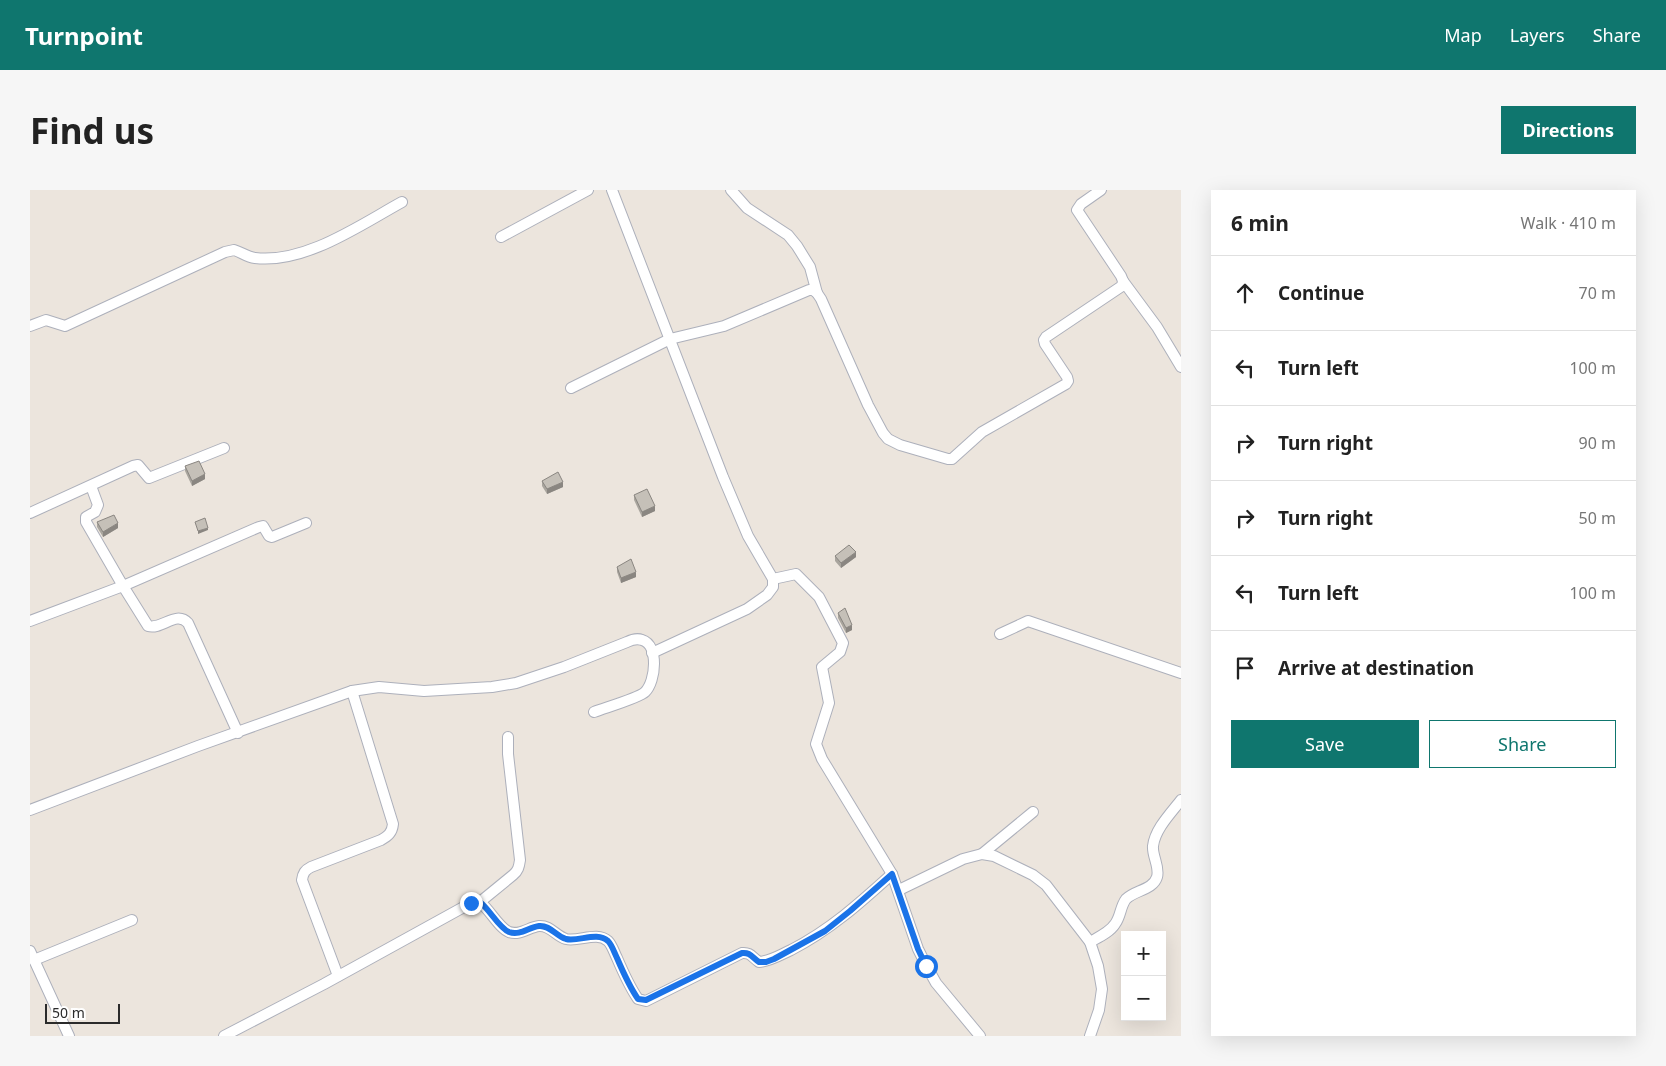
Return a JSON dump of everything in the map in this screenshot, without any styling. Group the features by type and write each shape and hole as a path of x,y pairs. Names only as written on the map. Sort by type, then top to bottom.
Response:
{"street":[{"path":"501,237 588,190"},
{"path":"612,190 748,536 773,579 773,587 758,603 652,653"},
{"path":"731,190 747,208 788,235 797,246 810,267 817,292 868,405 888,439 900,445 948,459 956,457 982,432 1066,384 1068,381 1067,377 1044,340 1118,289 1122,286 1123,281"},
{"path":"1101,190 1081,204 1077,210 1123,281 1157,327 1181,367"},
{"path":"30,326 46,320 65,326 225,252 240,251 248,256 258,258 291,256 304,252 322,246 402,202"},
{"path":"571,388 670,339 724,326 808,290 817,292"},
{"path":"30,513 133,466 138,465 148,478 224,448"},
{"path":"91,486 98,505 95,512 86,517 86,522 123,586 148,626 154,628 179,617 188,623 238,733"},
{"path":"30,620 123,586 259,527 263,526 269,536 272,537 306,522"},
{"path":"773,579 796,574 819,597 843,643 840,652 822,667 829,703 816,744 822,759 892,874 918,949 926,966 936,983 980,1036"},
{"path":"1000,634 1028,621 1051,627 1181,673"},
{"path":"30,810 188,750 352,691 379,687 424,691 516,683 637,639 643,640 647,643 652,653 654,672 652,683 644,693 594,712"},
{"path":"338,976 302,880 302,874 311,867 388,836 393,824 352,691"},
{"path":"224,1036 471,903 480,902 518,871 520,860 508,754 508,737"},
{"path":"1090,942 1108,932 1115,924 1121,906 1127,899 1135,893 1150,887 1157,878 1158,868 1153,847 1160,829 1181,800"},
{"path":"982,854 1033,812"},
{"path":"899,890 963,859 982,854 994,856 1039,880 1051,892 1090,942 1098,966 1102,989 1099,1010 1090,1036"},
{"path":"480,902 488,909 503,929 511,933 520,933 540,926 549,928 566,939 598,937 607,940 632,990 638,999 646,1000 742,953 750,954 759,962 766,962 789,951 838,921 892,874"},
{"path":"69,1036 32,956 132,920"}],"building":[{"path":"199,461 205,474 192,481 185,466"},
{"path":"558,472 563,482 547,489 542,481"},
{"path":"647,489 655,506 642,512 634,495"},
{"path":"114,515 118,523 103,532 97,522"},
{"path":"205,518 208,528 198,531 195,522"},
{"path":"849,545 856,552 841,563 835,556"},
{"path":"631,559 636,572 621,578 617,567"},
{"path":"845,608 852,625 846,628 838,613"}],"route":[{"path":"471,903 480,902 488,909 503,929 511,933 520,933 540,926 549,928 566,939 598,937 607,940 632,990 638,999 646,1000 742,953 750,954 759,962 774,959 825,931 892,874 918,949 926,966"}]}
